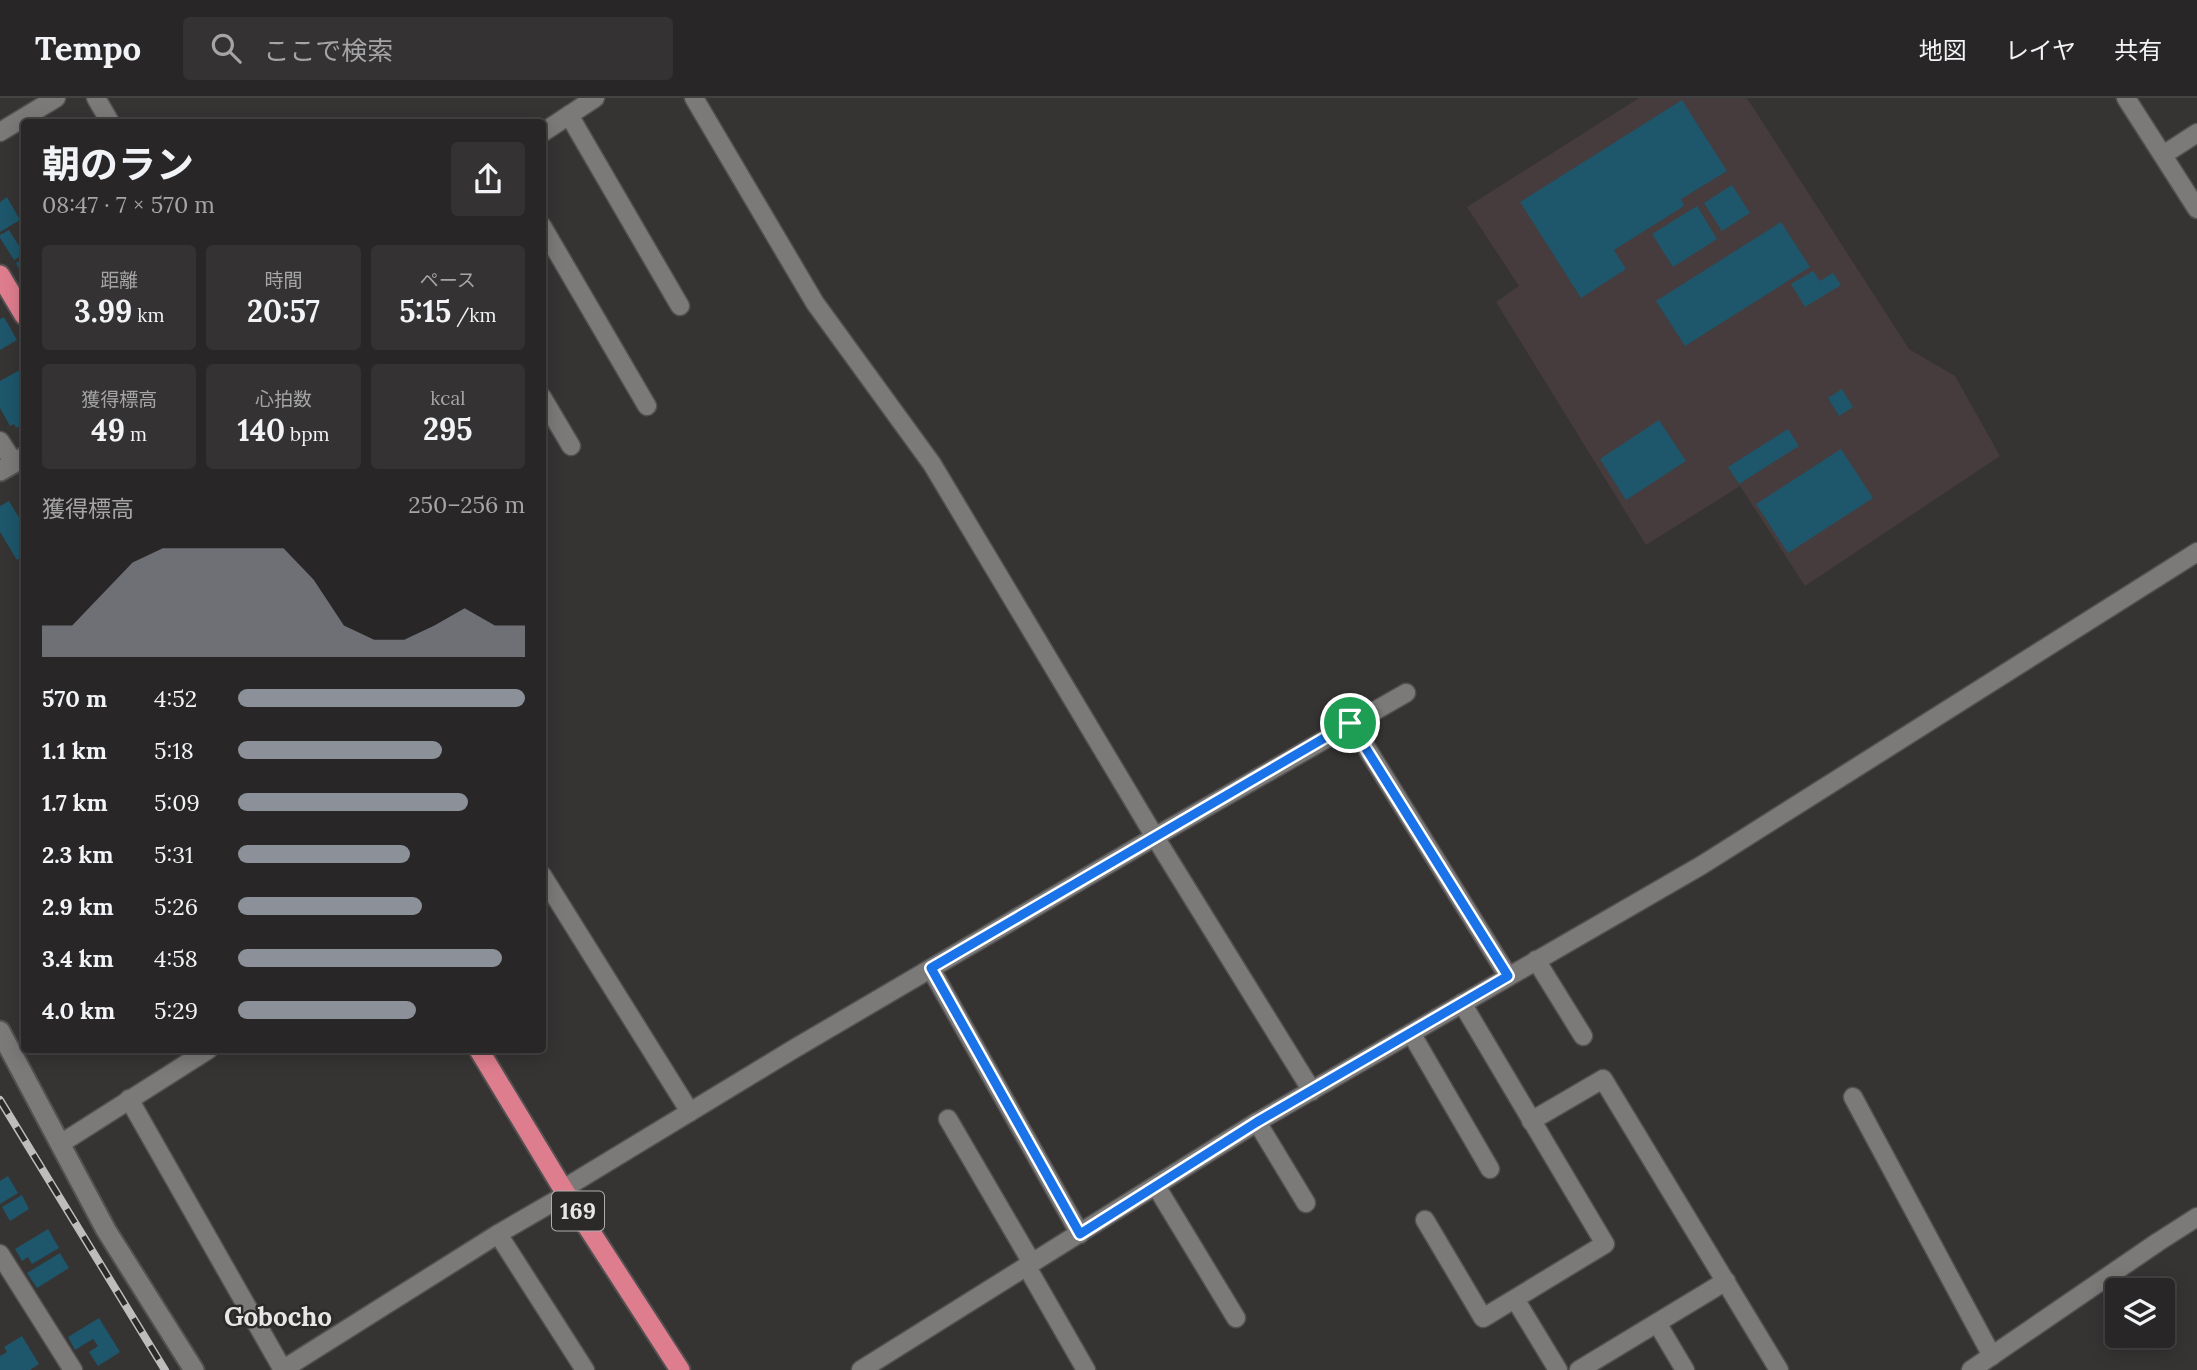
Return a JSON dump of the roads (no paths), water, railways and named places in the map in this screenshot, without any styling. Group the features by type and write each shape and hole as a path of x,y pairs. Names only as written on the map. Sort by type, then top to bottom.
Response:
{"highway":[{"path":"0,275 21,310"},
{"name":"169","path":"481,1053 565,1191 680,1370"}],"street":[{"path":"96,98 108,119"},
{"path":"546,130 595,98"},
{"path":"694,98 815,303 932,464 1155,837 1312,1091"},
{"path":"2126,98 2197,209"},
{"path":"0,132 53,99"},
{"path":"569,115 680,306"},
{"path":"2163,155 2197,133"},
{"path":"546,233 647,406"},
{"path":"546,404 571,446"},
{"path":"0,441 13,464"},
{"path":"861,1370 1257,1122 1702,865 2197,552"},
{"path":"129,1099 282,1370 690,1112 931,968 1406,693"},
{"path":"1350,723 1508,976"},
{"path":"546,879 690,1112"},
{"path":"1536,960 1583,1036"},
{"path":"931,968 1080,1234"},
{"path":"1425,1220 1483,1318 1605,1244 1462,1003"},
{"path":"0,1031 106,1230 194,1370"},
{"path":"1411,1033 1490,1169"},
{"path":"60,1144 203,1053"},
{"path":"1531,1121 1603,1079 1779,1370"},
{"path":"1853,1097 1992,1356"},
{"path":"948,1119 1086,1370"},
{"path":"1257,1122 1306,1203"},
{"path":"1156,1186 1236,1318"},
{"path":"1971,1370 2197,1217"},
{"path":"498,1234 585,1370"},
{"path":"0,1254 73,1370"},
{"path":"1578,1370 1726,1281"},
{"path":"1515,1298 1558,1370"},
{"path":"1657,1323 1685,1370"}],"railway":[{"path":"0,1100 165,1370"}],"district":[{"name":"Gobocho","path":"278,1317"}]}
